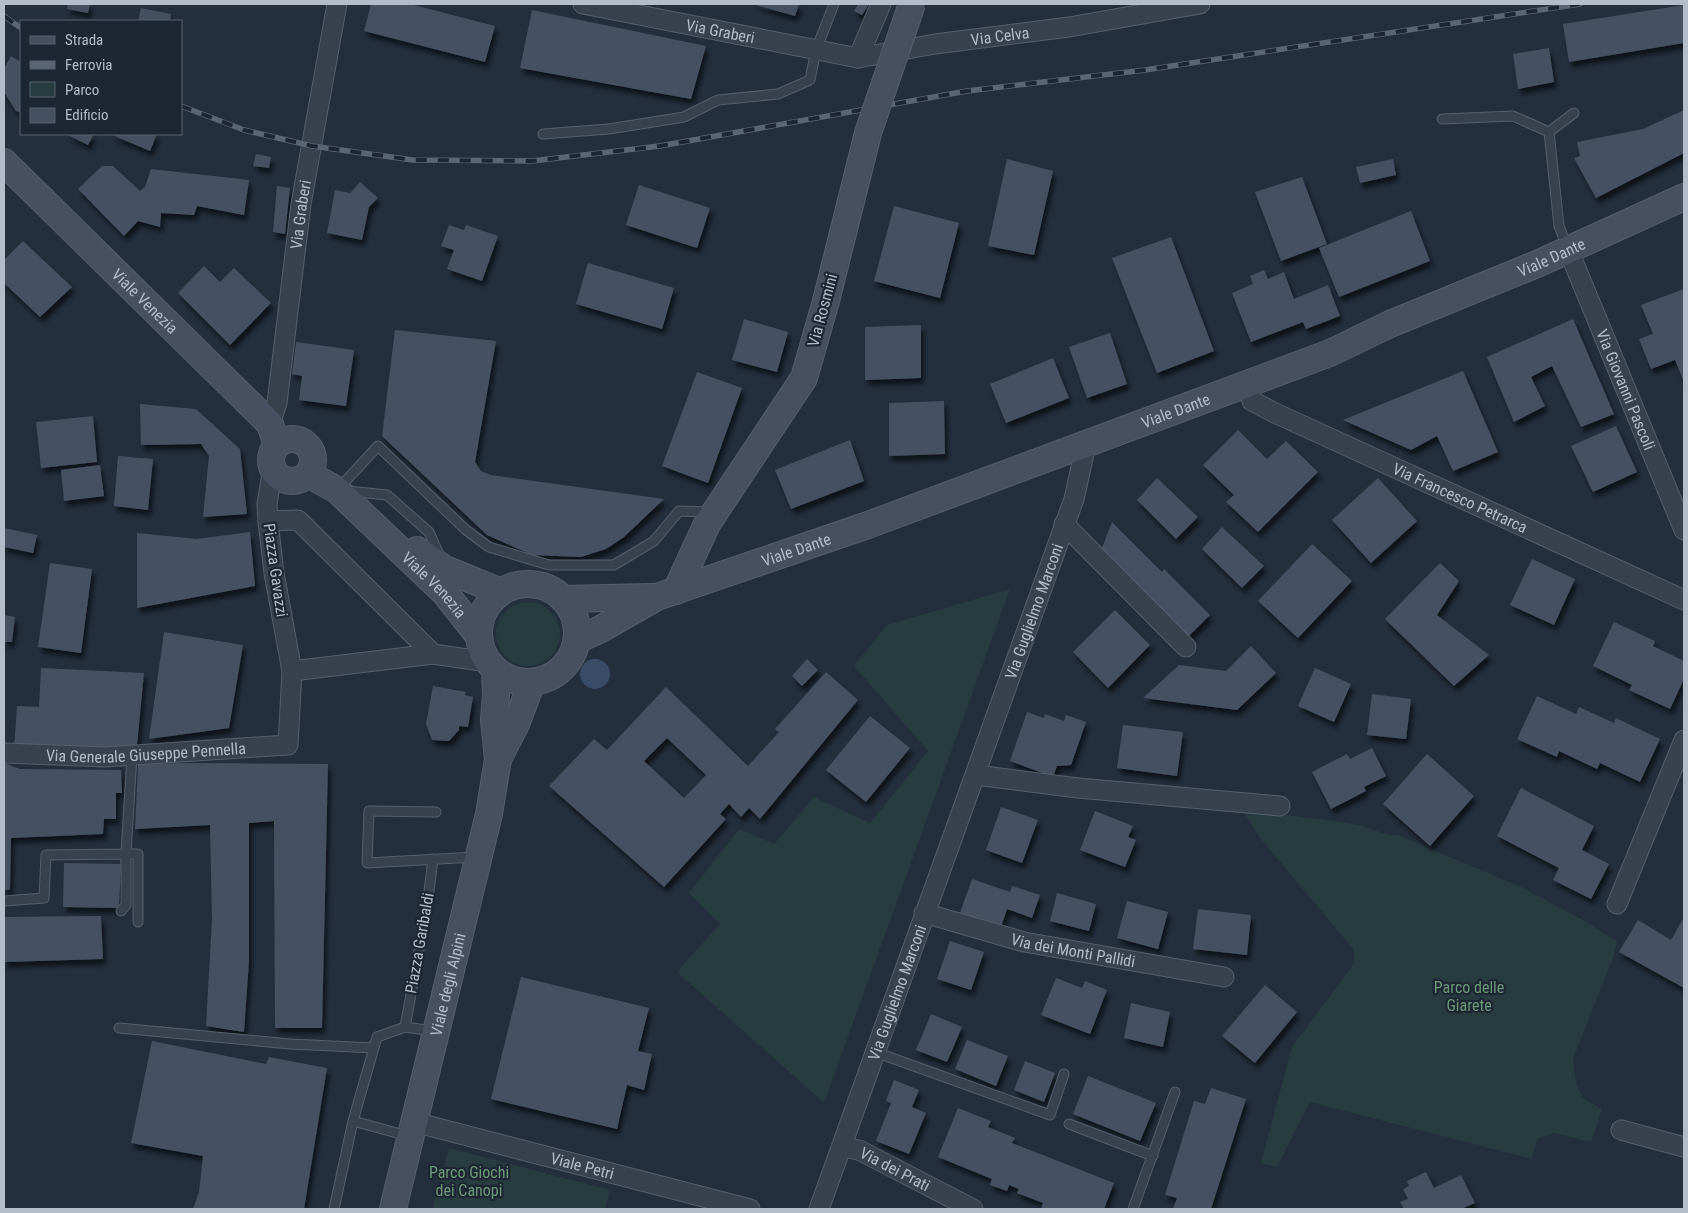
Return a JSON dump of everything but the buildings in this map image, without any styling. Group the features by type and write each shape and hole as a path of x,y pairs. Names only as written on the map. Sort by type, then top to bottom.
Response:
{"main road":[{"name":"Via Rosmini","path":"666,594 689,560 715,512 804,378 826,301 868,133 912,4"},
{"name":"Viale Venezia","path":"4,162 273,446 282,478 289,481 296,480 308,474 337,490 445,593 479,636"},
{"name":"Viale Dante","path":"577,640 600,630 666,594 868,525 1330,353 1390,324 1568,249 1684,197"},
{"path":"273,446 290,438 304,442 309,447 314,460 308,474"},
{"name":"Viale Venezia","path":"364,516 445,569 501,592"},
{"path":"491,666 510,679 532,682 543,680 561,668 573,652 577,640 576,623 564,598 550,589 530,584 510,587 501,592 488,604 481,619 479,636 482,650 491,666 496,696 494,720 498,759"},
{"name":"Viale Dante","path":"564,598 666,594"},
{"path":"498,759 516,724 532,682"},
{"name":"Viale degli Alpini","path":"393,1209 478,857 498,759"}],"street":[{"name":"Via Graberi","path":"273,446 276,403 301,204 337,4"},
{"name":"Via Graberi","path":"583,4 858,58"},
{"path":"858,58 881,4"},
{"name":"Via Celva","path":"858,58 936,44 1069,27 1200,4"},
{"name":"Via Giovanni Pascoli","path":"1568,249 1684,530"},
{"name":"Via Francesco Petrarca","path":"1248,385 1252,400 1275,413 1684,600"},
{"name":"Via Guglielmo Marconi","path":"819,1209 1074,499 1086,445"},
{"name":"Piazza Gavazzi","path":"273,446 267,504 274,573 292,672 288,745"},
{"path":"268,521 298,520 433,654"},
{"path":"1064,524 1186,647"},
{"path":"292,672 433,654 491,666"},
{"path":"1616,904 1684,740"},
{"name":"Via Generale Giuseppe Pennella","path":"4,753 104,757 288,745"},
{"path":"976,775 1078,788 1280,806"},
{"name":"Via dei Monti Pallidi","path":"924,913 1024,942 1224,977"},
{"name":"Viale Petri","path":"412,1129 750,1209"},
{"path":"1621,1130 1684,1147"},
{"name":"Via dei Prati","path":"842,1147 860,1150 973,1209"}],"lane":[{"path":"543,134 609,129 684,118 718,100 778,94 810,80 816,50 834,4"},
{"path":"1549,132 1574,113"},
{"path":"1442,119 1513,116 1549,132"},
{"path":"1549,132 1559,226 1568,249"},
{"path":"337,490 378,446 466,530 489,546 549,565 614,565 654,541 679,510 715,512"},
{"path":"337,490 387,495 429,532 445,569"},
{"path":"120,911 126,905 126,854 132,755"},
{"path":"436,812 369,811 367,863 478,857"},
{"path":"4,900 44,898 46,855 138,854 138,922"},
{"name":"Piazza Garibaldi","path":"405,1027 427,907 432,859"},
{"path":"334,1209 353,1121 377,1037 405,1027 436,1031"},
{"path":"119,1028 290,1044 374,1048"},
{"path":"874,1052 1050,1115 1064,1074"},
{"path":"1133,1209 1175,1092"},
{"path":"353,1121 412,1129"},
{"path":"1069,1124 1153,1156"}],"green space":[{"path":"1010,589 824,1103 677,972 720,924 689,893 739,829 774,844 814,797 870,823 928,751 854,666 887,625"},
{"path":"528,602 546,608 554,616 560,634 554,652 546,660 528,666 510,660 502,652 496,634 502,616 510,608"},
{"name":"Parco delle Giarete","path":"1243,811 1299,816 1360,825 1386,834 1398,835 1521,887 1581,919 1617,941 1613,958 1573,1059 1576,1084 1583,1098 1602,1109 1591,1142 1554,1133 1537,1139 1532,1159 1310,1102 1277,1167 1261,1163 1292,1047 1354,964 1354,950 1261,839"},
{"name":"Parco Giochi dei Canopi","path":"449,1148 610,1190 605,1209 432,1209"}],"water":[{"path":"595,659 606,663 610,674 606,685 595,689 584,685 580,674 584,663"}],"railway":[{"path":"182,106 244,130 312,146 413,160 532,161 660,146 967,91 1145,70 1580,4"},
{"path":"4,16 20,27"}]}
